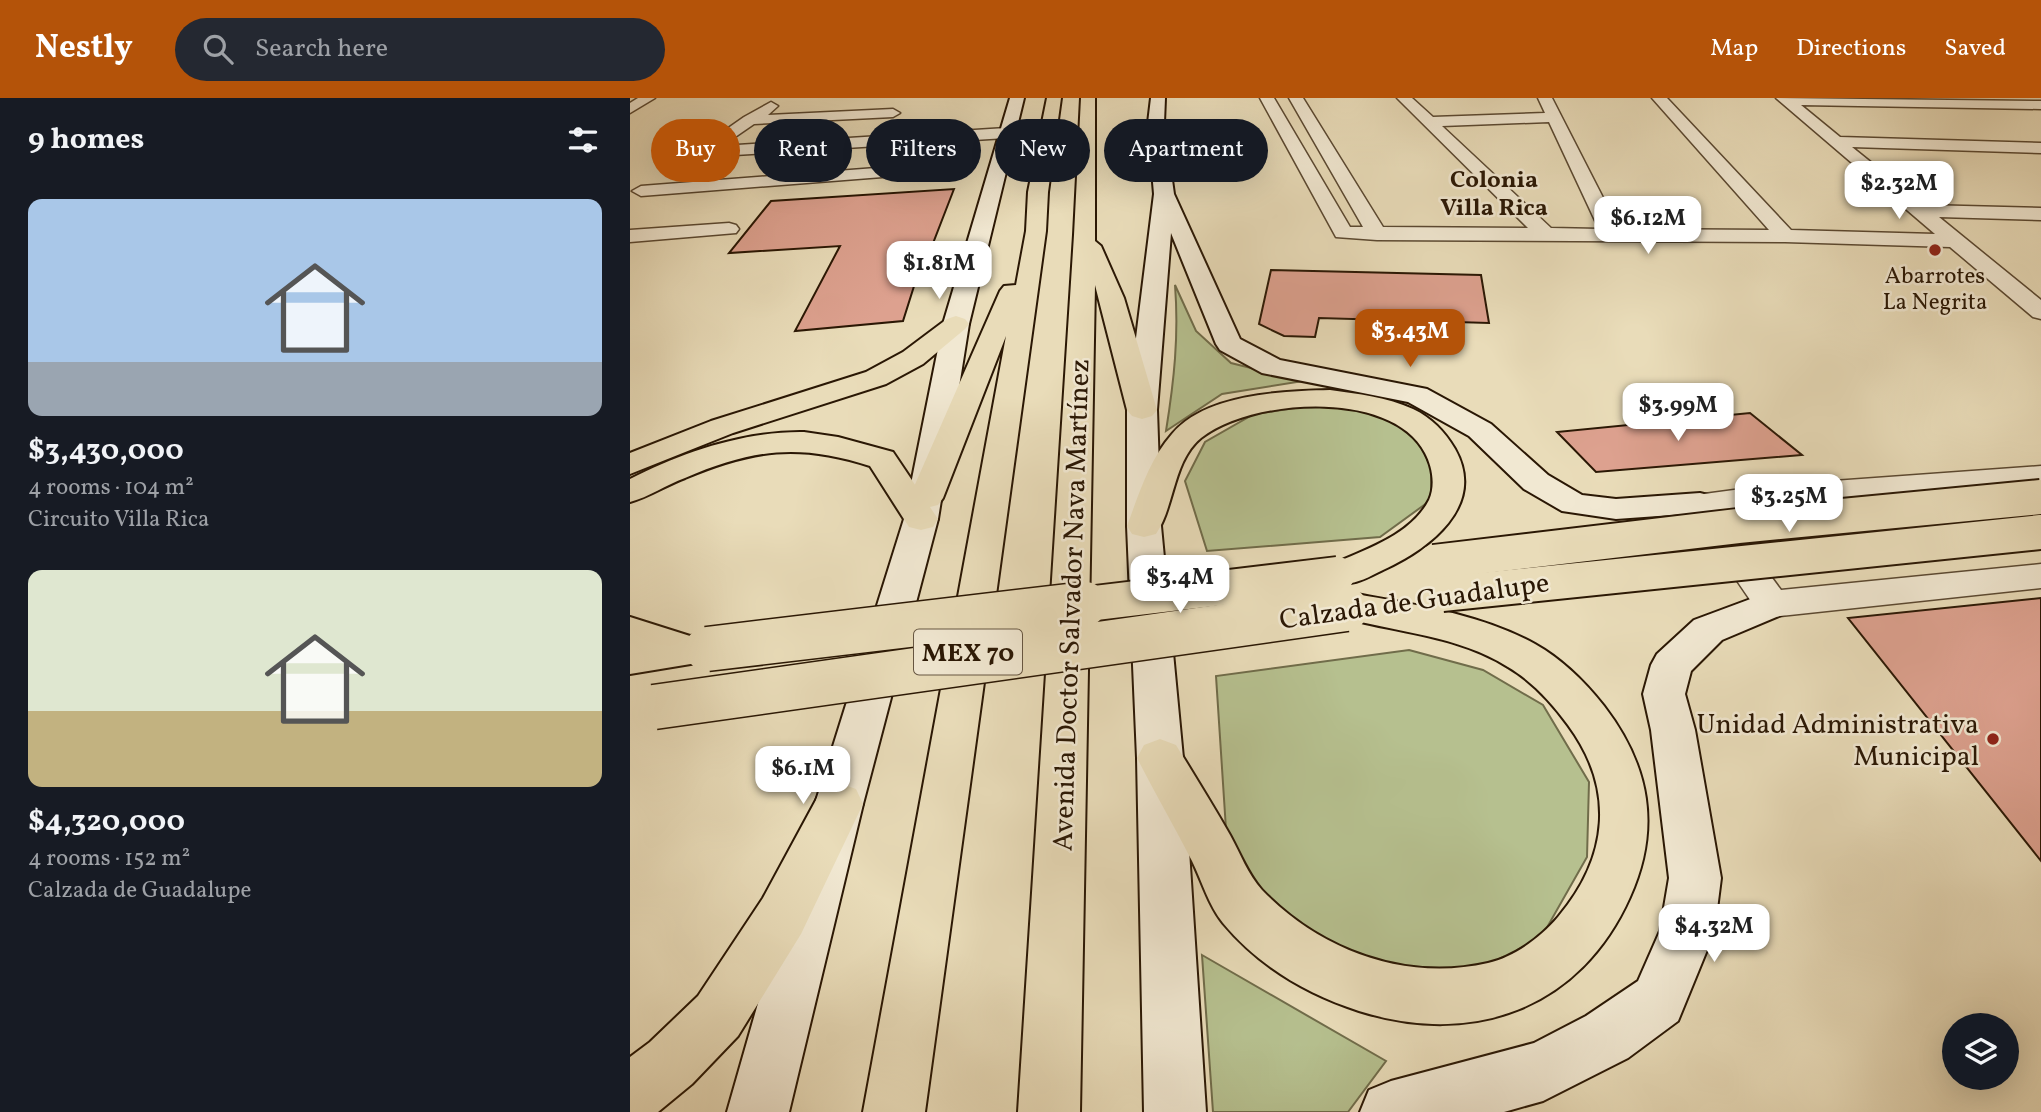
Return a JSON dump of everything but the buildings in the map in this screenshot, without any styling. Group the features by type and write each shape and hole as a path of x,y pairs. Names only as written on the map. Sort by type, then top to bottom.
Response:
{"main road":[{"name":"MEX 70","path":"894,1112 1054,98"},
{"name":"Avenida Doctor Salvador Nava Martínez","path":"1049,1112 1085,235 1088,98"},
{"path":"1012,119 1019,102"},
{"path":"1152,107 1164,194 1142,410 1144,526 1160,758 1175,1112"},
{"path":"924,509 956,324 995,175"},
{"path":"1164,194 1229,344 1272,368 1417,395 1480,430 1536,482 1574,503 1616,509 1714,502"},
{"path":"758,1112 839,804 924,509 1037,211"},
{"path":"1085,235 1112,298 1142,410"},
{"path":"630,464 722,426 876,378 913,358 956,324"},
{"path":"1144,526 1175,447 1206,421 1260,402 1317,398 1360,401 1398,414 1433,437 1444,453 1450,474 1446,501 1414,537 1346,591"},
{"path":"630,492 684,466 756,447 794,441 830,444 882,459 924,509"},
{"name":"Calzada de Guadalupe","path":"637,710 1738,526 2041,498"},
{"name":"Calzada de Guadalupe","path":"1438,578 2041,532"},
{"path":"1160,758 1239,903 1269,931 1312,963 1363,984 1418,997 1470,996 1518,983 1554,961 1577,940 1600,907 1618,866 1626,828 1622,783 1604,742 1581,707 1523,656 1459,628 1346,591"},
{"name":"Calzada de Guadalupe","path":"630,659 697,650 1346,591"},
{"path":"1391,1112 1543,1071 1607,1037 1658,1001 1687,933 1695,878 1673,730 1664,694 1672,665 1708,631 1789,602"},
{"path":"630,631 697,650"},
{"path":"630,1095 671,1063 718,1016 782,916 839,804"}],"street":[{"path":"630,109 648,98"},
{"path":"1267,98 1343,233 1785,236 1955,241"},
{"path":"1296,98 1377,234"},
{"path":"1404,98 1545,234"},
{"path":"1545,98 1552,117 1613,236"},
{"path":"1659,98 1785,236"},
{"path":"1785,100 2041,105"},
{"path":"1785,100 2041,312"},
{"path":"771,106 697,155 866,142"},
{"path":"749,120 893,113 890,119"},
{"path":"1427,122 1552,117"},
{"path":"1835,142 2041,148"},
{"path":"1296,149 1325,147"},
{"path":"860,175 866,164"},
{"path":"656,182 641,191 866,174"},
{"path":"692,232 741,184"},
{"path":"1918,211 2041,214"},
{"path":"630,236 729,229"},
{"path":"1714,502 2041,475"},
{"path":"1714,502 1789,602 2041,576"}],"green space":[{"path":"1175,285 1196,331 1231,363 1303,381 1222,394 1166,431 1175,358"},
{"path":"1316,405 1375,412 1416,436 1431,467 1431,500 1380,537 1207,551 1185,481 1205,442 1254,414"},
{"path":"1409,650 1483,670 1543,705 1589,782 1587,857 1541,938 1459,979 1347,967 1228,860 1216,676"},
{"path":"1202,955 1386,1061 1348,1112 1213,1112"}],"place":[{"name":"Abarrotes La Negrita","path":"1935,250"},
{"name":"Unidad Administrativa Municipal","path":"1993,739"}],"district":[{"name":"Colonia Villa Rica","path":"1494,193"}]}
